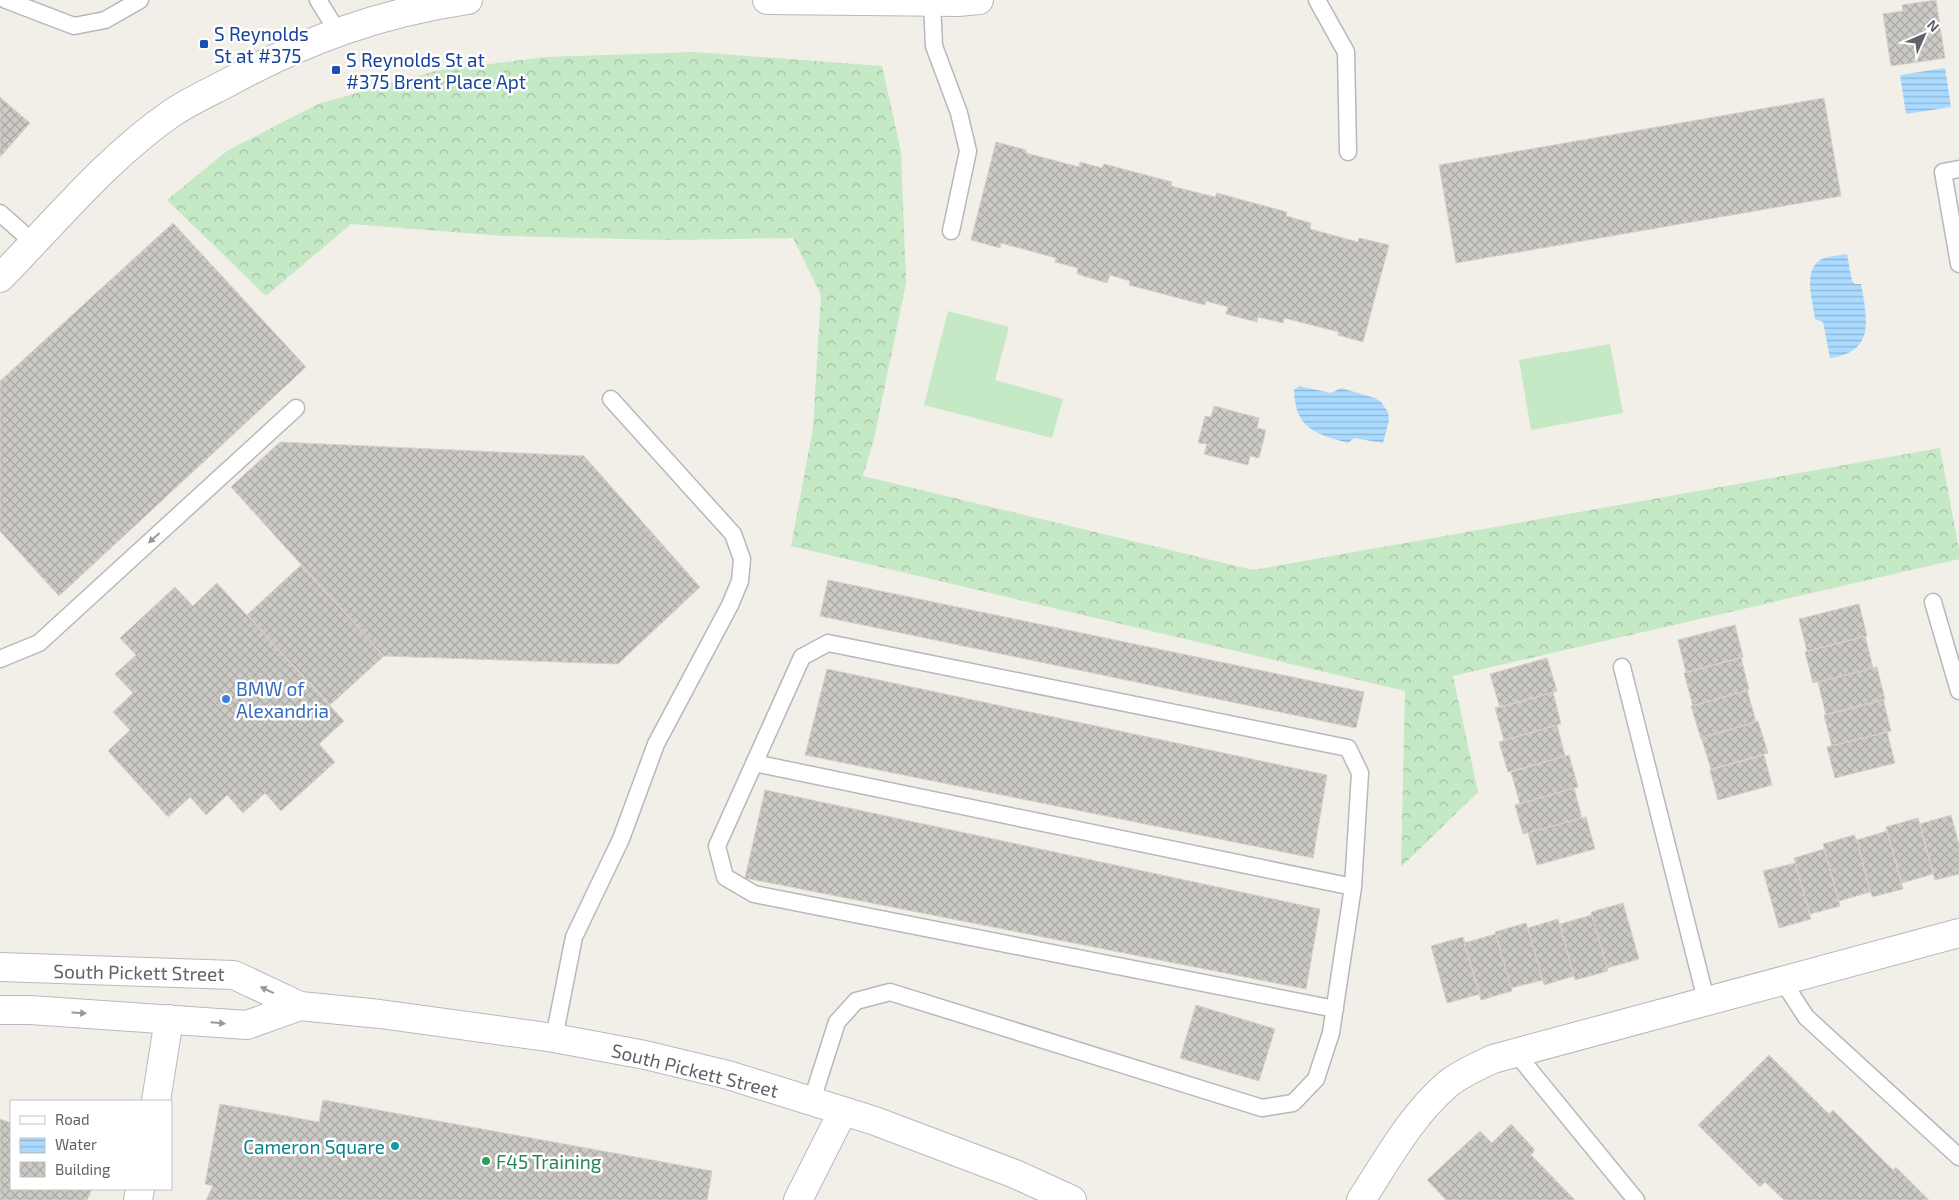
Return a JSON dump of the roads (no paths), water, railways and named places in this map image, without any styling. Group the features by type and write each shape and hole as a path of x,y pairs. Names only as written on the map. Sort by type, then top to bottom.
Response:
{"street":[{"path":"0,278 106,168 172,113 263,63 311,41 372,20 437,4 468,0"},
{"path":"766,0 932,2 979,0"},
{"path":"1361,1200 1429,1102 1450,1082 1493,1058 1959,933"},
{"path":"0,959 27,970"},
{"name":"South Pickett Street","path":"0,967 27,970 234,975 300,1006 380,1014 554,1038 645,1055 728,1075 875,1121 1015,1174 1072,1200"},
{"name":"South Pickett Street","path":"0,1010 30,1010 169,1019 247,1026 300,1006"},
{"path":"156,1100 169,1019"},
{"path":"798,1200 844,1111"}],"lane":[{"path":"6,0 74,26 105,20 140,0"},
{"path":"318,0 338,32"},
{"path":"1317,0 1346,52 1348,152"},
{"path":"932,2 934,46 959,113 968,151 951,231"},
{"path":"1959,169 1943,172 1959,264"},
{"path":"0,214 34,243"},
{"path":"554,1038 574,937 621,839 656,744 730,605 740,581 742,559 733,534 611,399"},
{"path":"0,659 39,643 296,408"},
{"path":"1933,602 1959,691"},
{"path":"812,1100 838,1022 856,1002 890,992 1262,1108 1293,1103 1316,1079 1331,1033 1335,1009 1353,887 1360,774 1348,748 828,643 802,657 717,846 725,877 754,894 1335,1009"},
{"path":"1622,667 1706,1000"},
{"path":"754,763 1353,887"},
{"path":"1782,980 1806,1017 1959,1157"},
{"path":"1514,1052 1636,1200"}],"water":[{"path":"1945,68 1951,107 1906,114 1900,75"},
{"path":"1847,254 1852,281 1855,284 1861,284 1866,321 1865,332 1862,341 1855,349 1830,358 1823,322 1815,319 1810,285 1811,277 1817,262 1824,258"},
{"path":"1299,386 1331,393 1341,388 1375,398 1381,402 1388,412 1389,420 1383,443 1354,438 1348,443 1317,433 1309,428 1303,422 1295,403 1294,390"}],"place":[{"name":"S Reynolds St at #375","path":"204,44"},
{"name":"S Reynolds St at #375 Brent Place Apt","path":"336,70"},
{"name":"BMW of Alexandria","path":"226,699"},
{"name":"Cameron Square","path":"395,1146"},
{"name":"F45 Training","path":"486,1161"}]}
